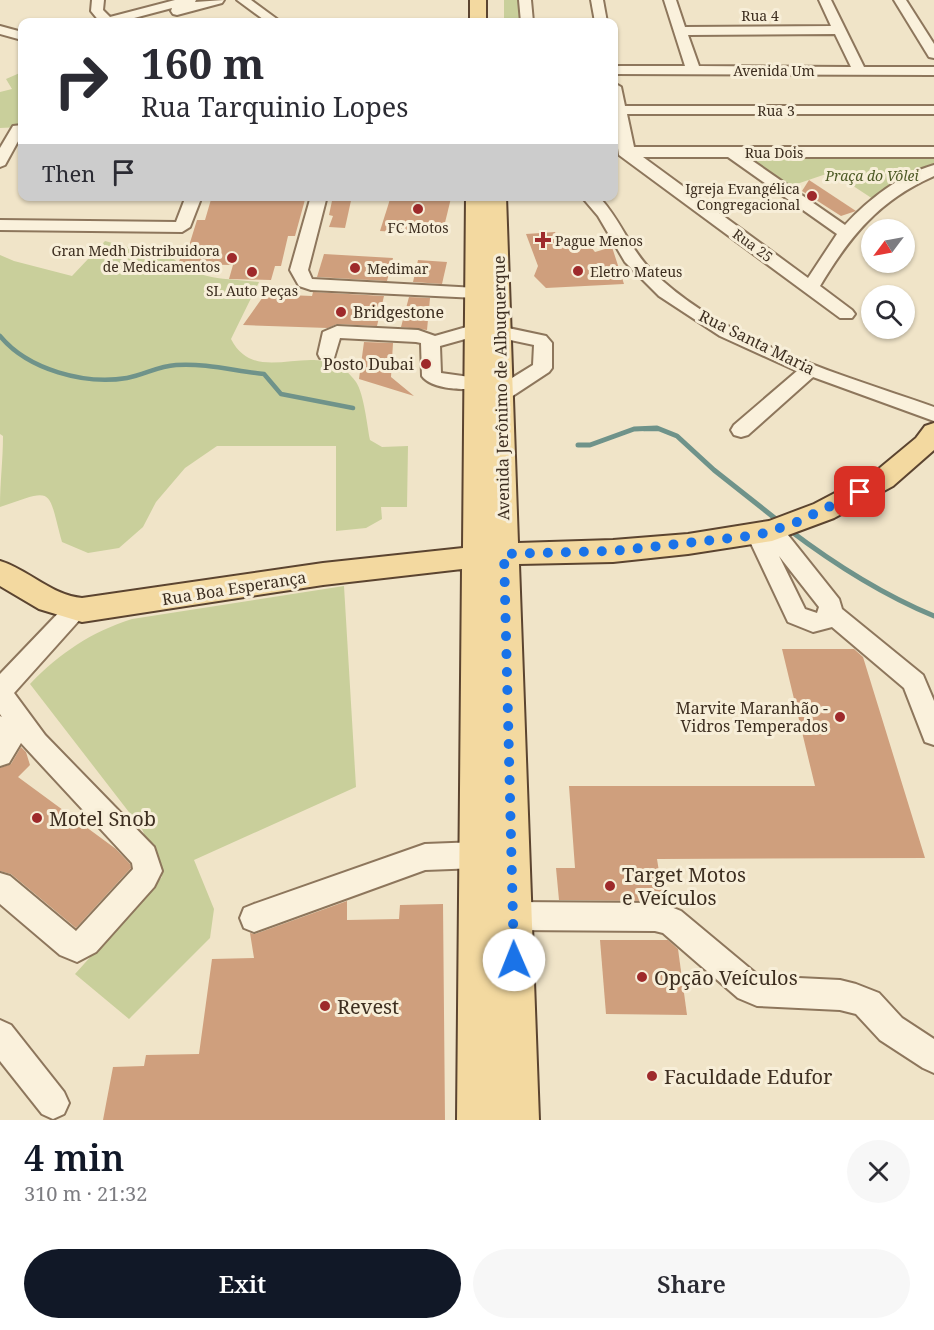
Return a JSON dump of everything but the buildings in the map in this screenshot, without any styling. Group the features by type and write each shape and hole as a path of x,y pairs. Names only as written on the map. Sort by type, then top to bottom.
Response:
{"main road":[{"name":"Avenida Jerônimo de Albuquerque","path":"476,201 477,293 488,331"},
{"name":"Avenida Jerônimo de Albuquerque","path":"496,201 488,331 491,555 513,916 518,1120"},
{"name":"Rua Boa Esperança","path":"0,572 55,604 75,610 117,607 323,574 491,555 614,551 775,530 884,480 925,444 934,432"},
{"name":"Avenida Jerônimo de Albuquerque","path":"478,1120 478,855 491,555"}],"street":[{"path":"98,0 97,11 103,18"},
{"path":"122,18 190,0"},
{"path":"150,18 218,0"},
{"path":"243,0 269,18"},
{"path":"525,0 527,18"},
{"path":"597,0 600,18"},
{"path":"670,0 692,69"},
{"path":"825,0 858,69"},
{"path":"900,0 934,54"},
{"path":"910,0 934,38"},
{"name":"Rua 4","path":"680,31 840,30"},
{"path":"1,33 18,35"},
{"path":"1,33 18,40"},
{"name":"Avenida Um","path":"618,68 934,69"},
{"path":"618,110 620,152"},
{"name":"Rua 3","path":"618,110 934,110"},
{"path":"0,162 18,132"},
{"name":"Rua Dois","path":"620,152 934,152"},
{"name":"Rua 25","path":"620,152 846,314"},
{"path":"731,152 846,232"},
{"path":"811,287 846,232 912,179 934,170"},
{"path":"0,225 182,227 192,201"},
{"path":"318,201 299,270 305,282 311,285 477,293"},
{"name":"Rua Santa Maria","path":"594,201 607,214 638,268 665,292 697,314 744,340 811,369 934,414"},
{"path":"327,354 330,336 337,332 418,336 432,341 488,331 539,340 543,343 542,368 489,388 441,380 432,376 432,341"},
{"path":"741,430 811,369"},
{"path":"775,530 831,605 828,618 815,623 802,620 789,604 775,530"},
{"path":"0,886 70,945 77,946 86,942 148,871 144,856 36,743 0,693 9,667 75,610"},
{"path":"831,613 914,682 934,734"},
{"path":"0,727 8,737 8,744 0,755"},
{"path":"254,918 425,857 478,855"},
{"path":"513,916 655,917 671,921 749,987 757,991 840,995 856,999 868,1004 891,1029 934,1057"},
{"path":"0,1036 53,1103"}],"green space":[{"path":"504,0 519,0 521,18 504,18"},
{"path":"18,74 18,127 0,128 0,92 12,89 6,79"},
{"name":"Praça do Vôlei","path":"741,155 934,155 934,163 894,181 873,199 832,172 788,187"},
{"path":"105,241 174,259 182,266 202,275 259,282 231,339 243,354 257,361 326,361 342,368 359,387 370,440 382,447 408,446 407,507 381,507 382,519 366,528 336,531 336,446 217,446 185,468 156,502 143,527 119,548 88,553 62,542 54,511 46,497 40,495 0,507 3,436 0,434 0,255 14,261 72,276"},
{"path":"344,586 356,787 194,860 214,909 210,938 129,1019 75,974 162,877 142,829 30,684 77,645 103,630 132,619"}],"waterway":[{"path":"0,336 26,358 41,366 76,377 111,380 133,377 169,366 209,366 264,374 281,394 353,408"},
{"path":"578,445 590,445 634,429 657,428 677,436 714,470 781,523"},
{"path":"644,429 658,429"},
{"path":"788,529 858,577 934,616"}],"place":[{"name":"Igreja Evangélica Congregacional","path":"812,196"},
{"name":"FC Motos","path":"418,209"},
{"name":"Pague Menos","path":"543,240"},
{"name":"Gran Medh Distribuidora de Medicamentos","path":"232,258"},
{"name":"Medimar","path":"355,268"},
{"name":"Eletro Mateus","path":"578,271"},
{"name":"SL Auto Peças","path":"252,272"},
{"name":"Bridgestone","path":"341,312"},
{"name":"Posto Dubai","path":"426,364"},
{"name":"Marvite Maranhão - Vidros Temperados","path":"840,717"},
{"name":"Motel Snob","path":"37,818"},
{"name":"Target Motos e Veículos","path":"610,886"},
{"name":"Opção Veículos","path":"642,977"},
{"name":"Revest","path":"325,1006"},
{"name":"Faculdade Edufor","path":"652,1076"}],"route":[{"path":"514,960 504,554 614,551 758,535 795,523 860,492"}]}
